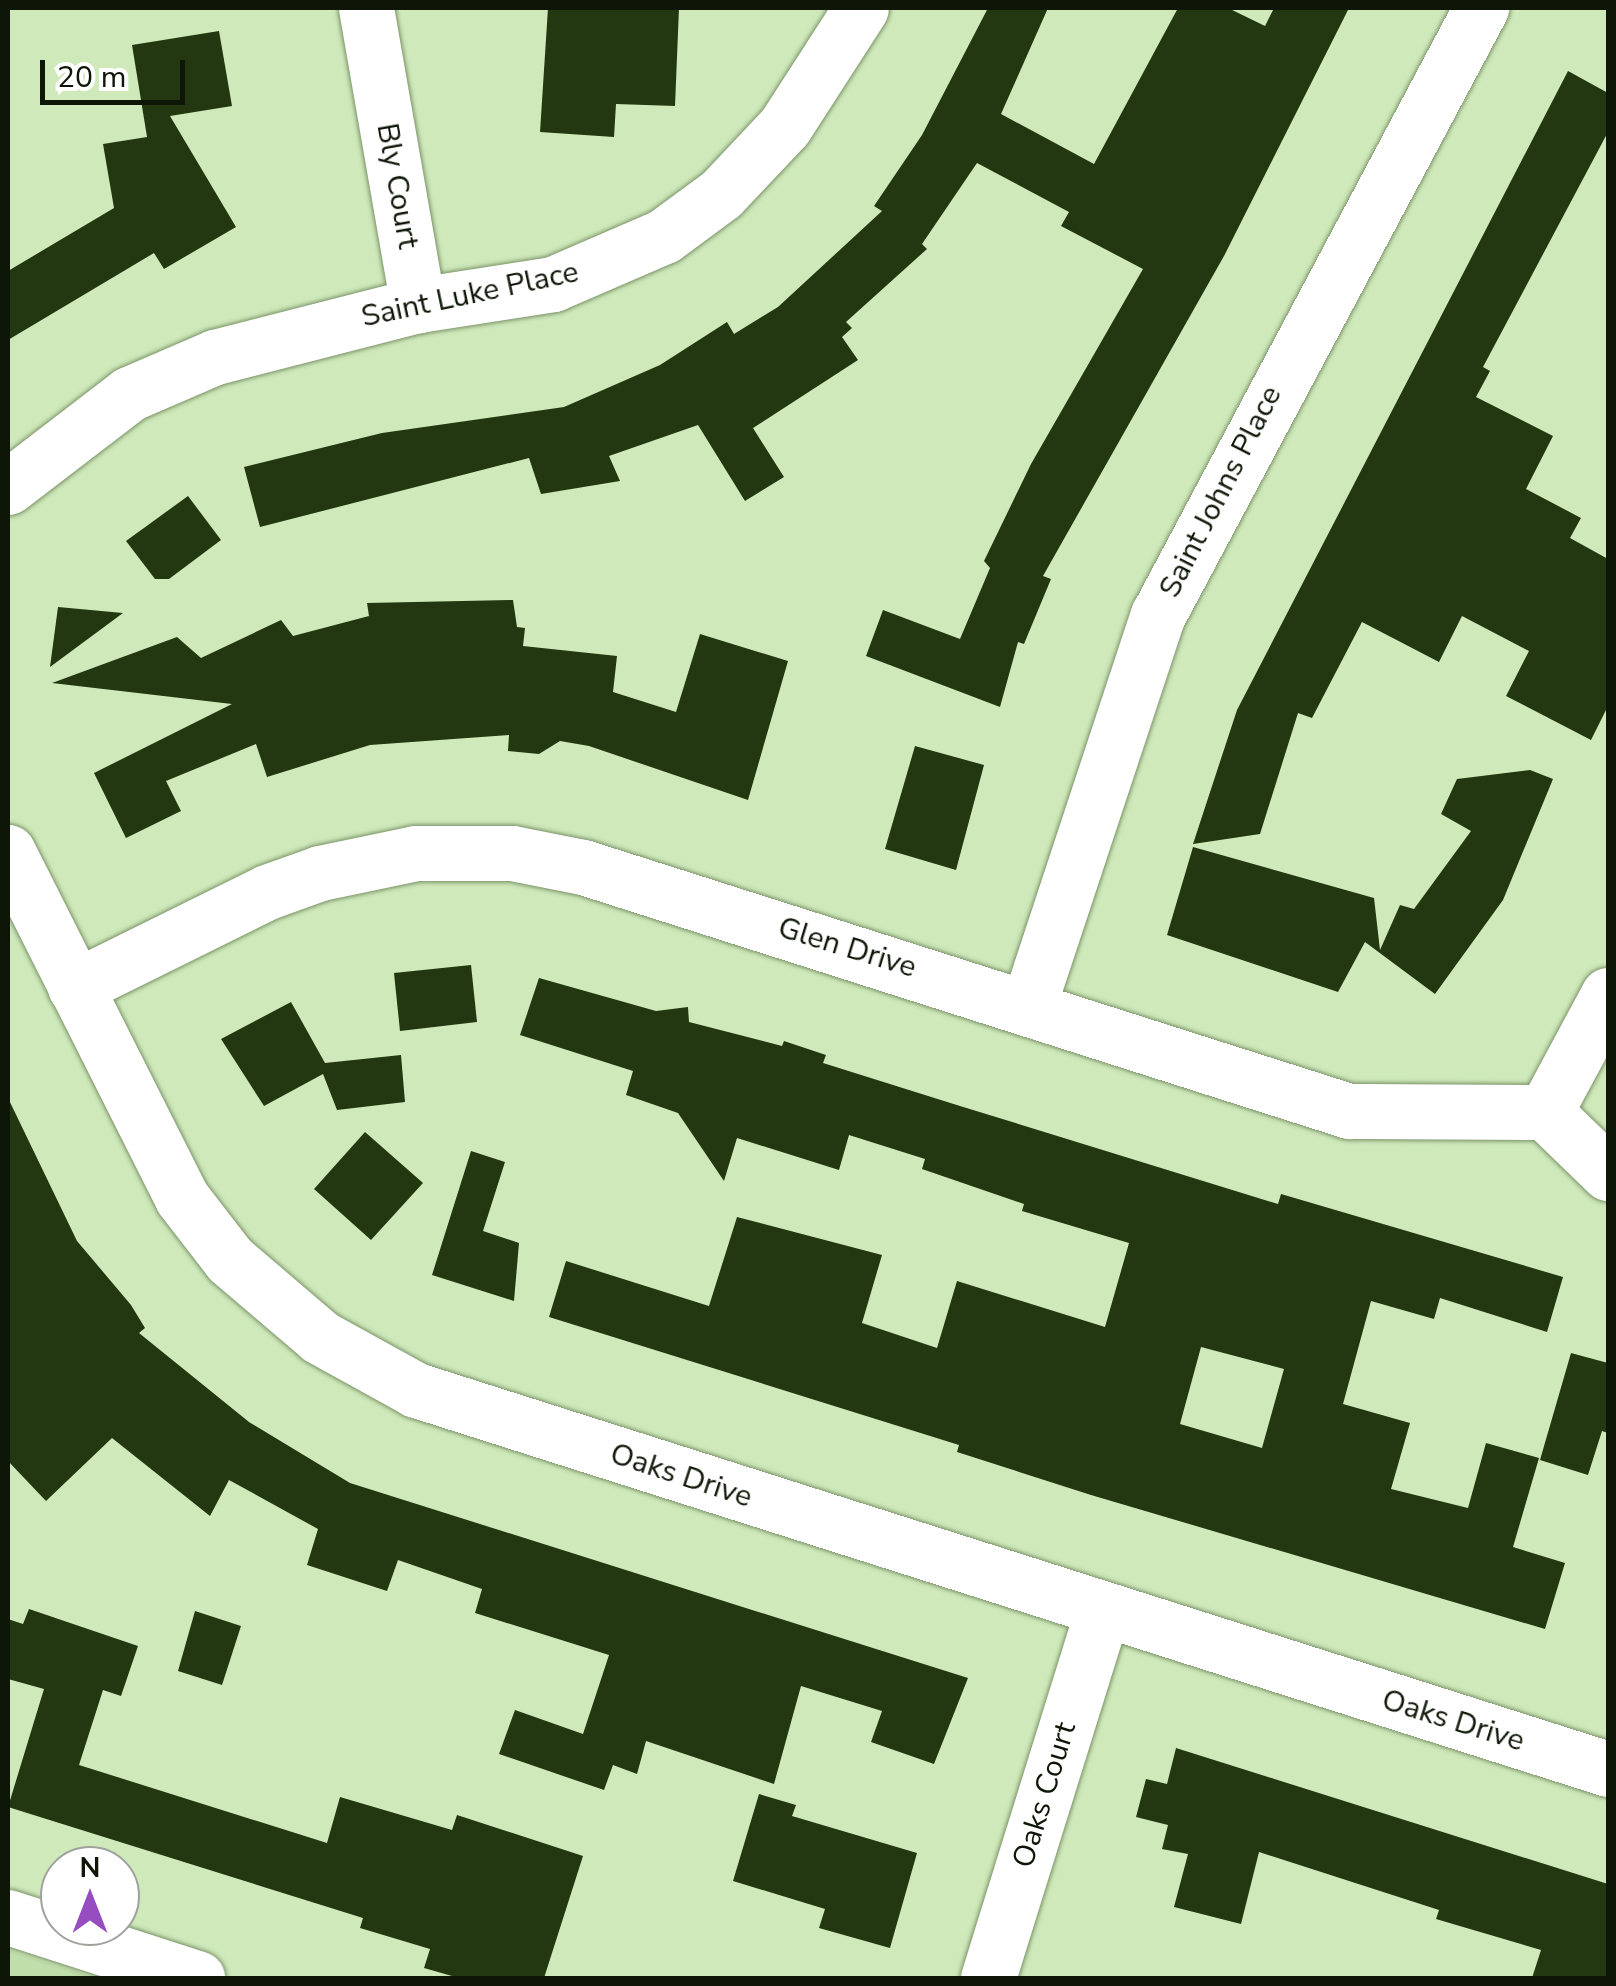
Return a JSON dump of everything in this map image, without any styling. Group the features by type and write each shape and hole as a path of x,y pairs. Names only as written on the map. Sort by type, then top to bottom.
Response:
{"street":[{"name":"Bly Court","path":"366,8 418,304"},
{"name":"Saint Luke Place","path":"8,487 89,421 173,372 313,328 418,304 553,284 664,236 721,194 785,126 861,8"},
{"name":"Saint Johns Place","path":"1028,1004 1158,614 1480,8"},
{"name":"Oaks Drive","path":"8,852 182,1198 230,1260 320,1337 416,1390 1102,1612 1608,1769"},
{"name":"Glen Drive","path":"75,987 320,872 416,853 512,853 583,867 1028,1004 1349,1110 1545,1112"},
{"path":"1608,995 1545,1112 1608,1174"},
{"name":"Oaks Court","path":"988,1978 1102,1612"},
{"path":"8,1916 197,1978"}],"shaded area":[{"path":"8,1950 96,1978 8,1978"}],"building":[{"path":"548,8 679,8 675,106 616,104 614,137 540,132"},
{"path":"988,8 1048,8 1001,114 1094,164 1178,8 1228,8 1265,26 1274,8 1349,8 1224,256 1043,576 1051,579 1024,644 1018,642 1000,707 866,656 883,610 960,639 990,568 984,561 1031,464 1143,269 1061,226 1069,212 977,163 922,244 927,249 846,322 852,328 842,337 858,360 753,428 784,477 745,501 698,425 609,456 620,481 541,494 529,458 260,527 244,467 382,433 564,407 660,365 727,322 734,334 778,307 882,211 874,206 922,135"},
{"path":"219,31 232,106 170,116 236,227 164,269 154,253 8,340 8,271 114,208 103,144 147,137 132,45"},
{"path":"1568,71 1608,93 1608,132 1483,367 1490,371 1476,397 1553,436 1526,489 1581,518 1570,538 1608,559 1608,706 1591,740 1506,696 1529,651 1462,616 1439,662 1362,622 1312,718 1298,713 1260,834 1193,844 1237,710"},
{"path":"188,496 221,540 169,579 155,579 126,541"},
{"path":"513,600 517,627 525,628 523,646 617,656 613,692 676,712 700,634 788,661 748,800 589,746 560,741 539,754 508,751 509,735 370,745 267,777 256,744 166,781 181,811 126,838 94,773 232,704 52,683 177,637 201,658 281,620 293,636 369,616 367,603"},
{"path":"58,607 123,613 50,667"},
{"path":"915,746 984,765 956,870 885,849"},
{"path":"1530,770 1553,779 1503,900 1435,994 1365,942 1338,992 1167,935 1193,847 1374,898 1380,950 1400,905 1414,909 1471,831 1441,814 1457,779"},
{"path":"471,965 477,1022 400,1031 394,973"},
{"path":"539,978 656,1011 688,1007 689,1022 782,1046 784,1041 826,1055 823,1063 960,1106 1278,1204 1281,1194 1563,1277 1547,1332 1440,1298 1434,1319 1371,1301 1343,1404 1410,1423 1391,1489 1468,1508 1486,1443 1539,1458 1513,1547 1565,1563 1545,1629 1091,1495 957,1452 959,1445 549,1317 566,1261 709,1306 737,1217 882,1255 862,1323 937,1348 957,1281 1105,1327 1129,1243 1022,1211 1024,1204 922,1169 925,1159 849,1135 839,1170 737,1138 724,1181 678,1113 626,1095 633,1071 520,1035","holes":["1201,1347 1284,1369 1262,1448 1180,1424"]},
{"path":"291,1002 325,1063 401,1055 405,1102 337,1110 323,1074 264,1106 221,1039"},
{"path":"8,1098 77,1241 131,1305 145,1328 139,1333 249,1422 350,1483 968,1678 934,1764 871,1742 882,1711 801,1686 774,1784 646,1741 637,1774 613,1765 604,1790 499,1754 515,1710 583,1734 609,1655 475,1613 482,1589 398,1560 387,1591 307,1565 318,1529 229,1480 210,1516 112,1438 46,1501 8,1461"},
{"path":"365,1132 423,1183 371,1240 314,1189"},
{"path":"471,1151 505,1162 483,1231 519,1243 514,1301 432,1275"},
{"path":"1571,1353 1608,1363 1608,1433 1602,1431 1588,1475 1540,1460"},
{"path":"29,1609 138,1646 121,1696 103,1690 79,1765 327,1843 340,1797 452,1830 457,1815 583,1856 544,1978 459,1978 424,1968 430,1949 360,1928 363,1918 8,1807 44,1689 8,1679 8,1619 23,1624"},
{"path":"195,1611 241,1626 222,1685 178,1671"},
{"path":"1176,1748 1608,1884 1608,1978 1532,1978 1541,1950 1436,1919 1439,1910 1259,1852 1241,1924 1174,1907 1188,1854 1162,1849 1168,1825 1136,1817 1146,1779 1167,1784"},
{"path":"759,1794 796,1805 792,1816 917,1853 890,1948 819,1928 825,1909 733,1881"}]}
